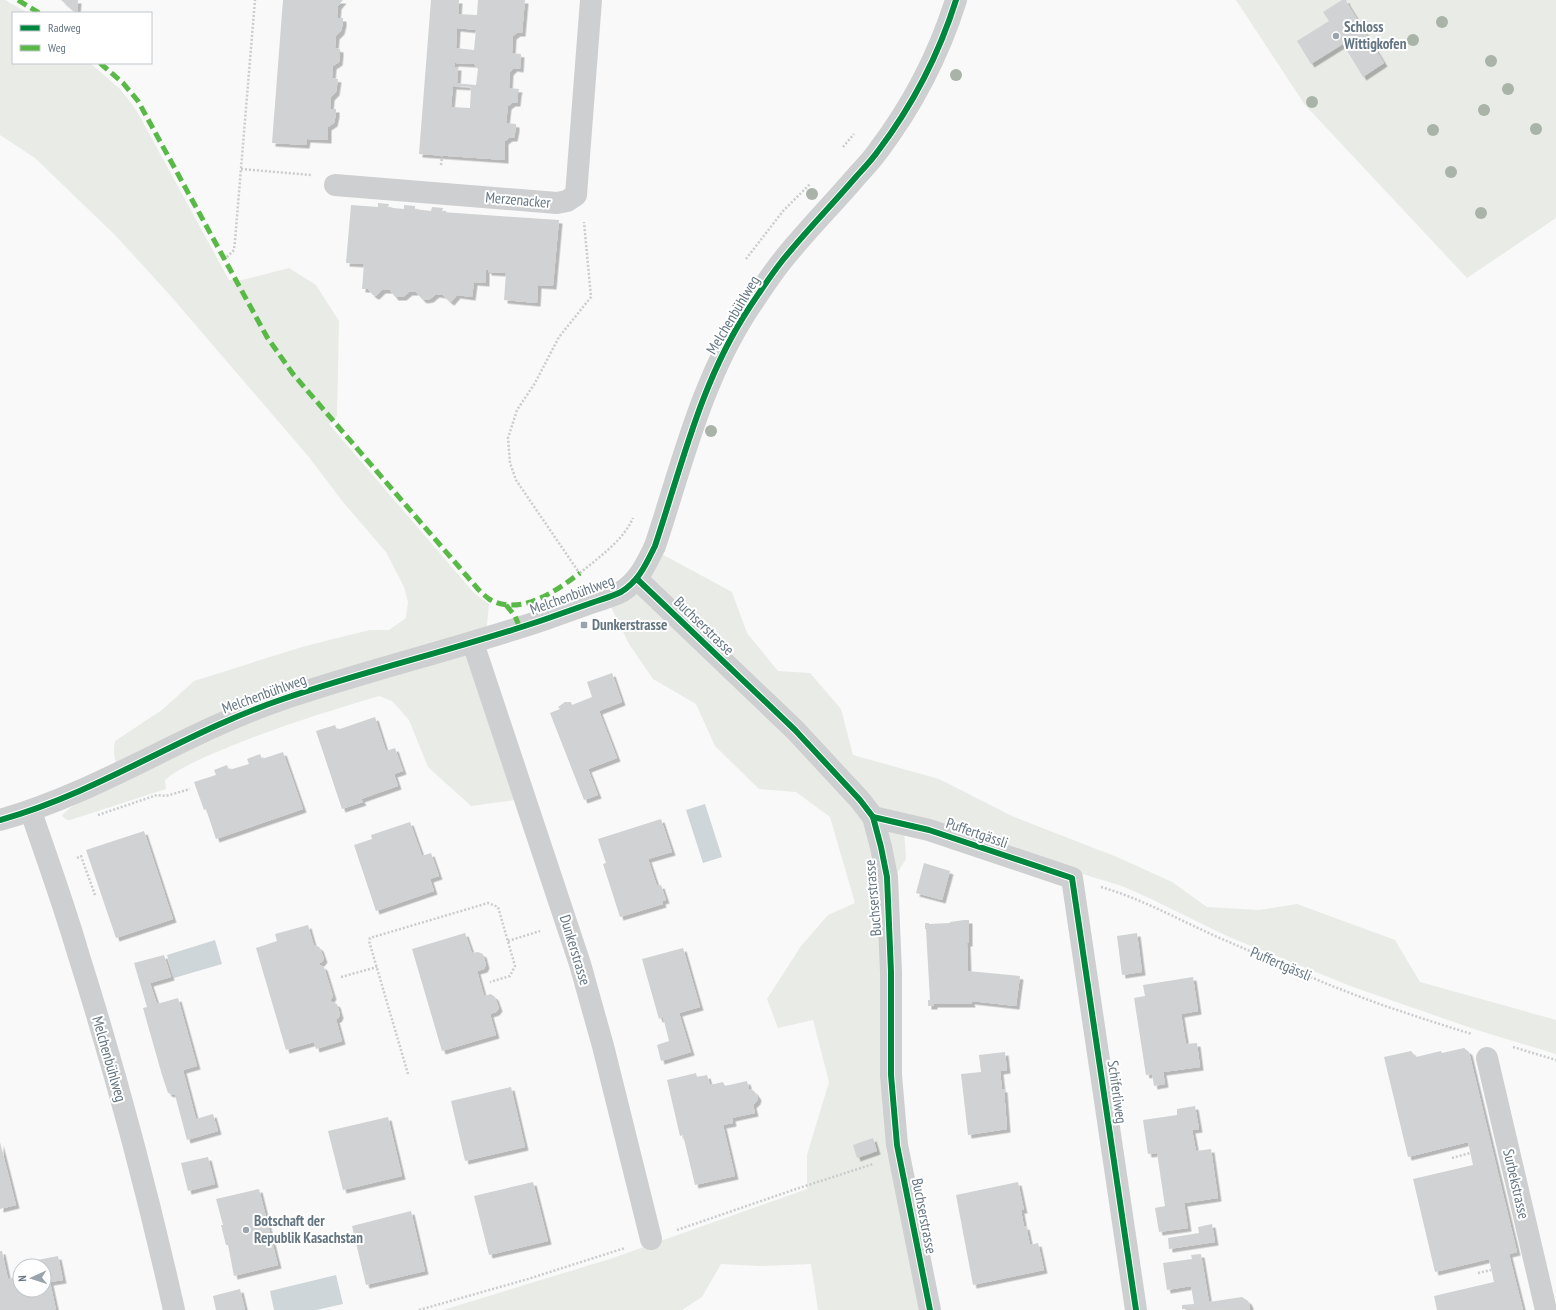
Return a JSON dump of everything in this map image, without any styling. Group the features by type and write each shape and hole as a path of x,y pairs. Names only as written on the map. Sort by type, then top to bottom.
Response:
{"street":[{"path":"576,195 591,0"},
{"name":"Melchenbühlweg","path":"0,820 31,812 117,775 177,744 246,713 282,699 473,643 615,594 637,579 655,546 699,408 715,370 731,340 749,309 782,262 877,152 899,120 920,86 934,57 956,0"},
{"name":"Merzenacker","path":"334,185 557,203 567,201 576,195"},
{"name":"Buchserstrasse","path":"637,579 795,730 860,800 873,818 882,847 887,877 891,972 891,1075 897,1145 930,1310"},
{"name":"Dunkerstrasse","path":"473,643 567,923 603,1046 651,1240"},
{"name":"Melchenbühlweg","path":"31,812 78,952 112,1069 142,1176 174,1310"},
{"name":"Puffertgässli","path":"873,818 928,830 1072,878"},
{"name":"Schiferliweg","path":"1072,878 1136,1310"},
{"name":"Surbekstrasse","path":"1487,1058 1546,1310"}],"path":[{"path":"224,260 234,250 255,0"},
{"path":"242,169 327,176 334,185"},
{"path":"576,195 584,224 591,296 559,337 535,383 517,410 508,438 508,444 510,463 516,480 580,573"},
{"path":"93,816 156,795 166,796 190,789"},
{"path":"74,859 81,856 94,895"},
{"path":"408,1074 369,941 370,938 488,902 498,907 515,966 510,976 490,982"},
{"path":"508,941 567,923"},
{"path":"341,977 377,967"},
{"path":"1511,1047 1556,1060"},
{"path":"1452,1158 1470,1153"},
{"path":"1478,1273 1491,1270"}],"shaded area":[{"path":"0,0 5,0 26,12 12,12 12,64 91,64 119,88 139,115 229,280 242,280 289,268 316,285 339,321 337,416 329,424 474,593 489,604 486,634 468,641 522,799 471,806 428,767 409,720 392,701 379,696 278,728 205,757 171,775 165,780 166,789 70,820 67,820 62,816 66,811 81,802 123,782 117,767 114,752 115,741 162,710 194,681 302,647 370,630 389,630 406,618 408,602 404,587 386,552 343,502 308,456 169,294 115,235 35,158 0,135"},
{"path":"1236,0 1556,0 1556,218 1467,278 1305,105"},
{"path":"658,552 732,592 747,633 778,671 810,673 841,709 853,755 939,779 1014,817 1117,857 1172,882 1207,907 1259,910 1297,904 1395,940 1420,982 1556,1020 1556,1054 1477,1030 1353,987 1229,937 1122,886 1010,852 903,816 906,859 881,899 888,1144 886,1149 894,1180 921,1310 818,1310 811,1264 760,1266 721,1264 702,1297 682,1310 443,1310 613,1258 807,1189 807,1155 829,1082 813,1020 778,1028 767,999 801,946 828,915 855,903 830,817 796,792 759,789 715,746 696,704 653,679 629,644 609,603"},
{"path":"705,804 722,857 703,863 686,810"},
{"path":"215,940 222,964 174,978 167,955"},
{"path":"336,1275 343,1304 316,1310 274,1310 270,1291"}],"building":[{"path":"61,0 78,0 77,12 75,12"},
{"path":"283,0 343,0 338,6 337,18 343,18 343,23 341,31 336,36 335,48 340,49 339,62 333,66 332,78 338,79 336,92 331,97 330,109 336,109 336,114 334,123 328,127 328,140 307,139 306,145 272,143"},
{"path":"431,0 459,0 458,14 477,15 478,0 525,0 522,33 517,33 513,36 512,53 521,54 520,69 514,68 510,72 509,88 519,89 517,103 512,103 508,106 506,123 516,124 516,128 514,138 509,138 505,141 505,160 419,154","holes":["457,28 476,30 474,50 456,48","455,63 474,64 478,69 476,85 453,83 457,83 458,67 454,67","453,86 471,87 470,108 451,107"]},
{"name":"Schloss Wittigkofen","path":"1342,0 1347,0 1346,1 1384,63 1363,77 1343,44 1311,64 1297,41 1329,21 1323,12"},
{"path":"378,203 389,204 388,207 393,208 404,209 404,205 415,206 415,209 431,211 432,207 443,208 442,212 559,220 553,286 538,285 537,303 504,300 506,273 488,272 488,270 486,270 486,283 474,282 472,297 457,295 451,302 443,295 436,294 430,299 424,300 416,292 409,292 403,297 395,297 390,290 382,290 376,296 373,295 368,289 362,289 364,264 346,263 351,205 378,207"},
{"path":"612,673 622,702 599,711 617,758 588,769 598,795 584,800 550,713 560,709 558,707 565,702 571,702 572,705 592,697 587,682"},
{"path":"375,717 386,751 395,748 403,771 394,774 398,786 361,799 363,802 342,809 316,731 335,725 337,730"},
{"path":"283,752 303,809 216,839 206,809 204,810 194,782 216,775 214,770 227,765 229,770 249,764 247,759 260,754 262,759"},
{"path":"661,819 672,852 648,859 657,886 661,885 666,900 662,901 663,904 620,917 603,864 606,863 598,839"},
{"path":"410,822 422,856 431,853 439,876 430,879 434,891 376,911 354,845 372,839 371,835"},
{"path":"144,831 173,919 116,938 86,850"},
{"path":"924,863 950,871 942,900 916,893"},
{"path":"969,920 969,943 967,943 968,971 1020,976 1016,1006 971,1001 972,1004 934,1004 934,1006 928,1006 928,1000 930,1000 925,923 950,923"},
{"path":"308,925 314,946 316,945 320,948 324,959 321,963 319,963 324,967 333,996 330,1001 337,1004 340,1015 338,1019 336,1019 342,1041 316,1049 314,1042 286,1050 256,948 277,941 275,934"},
{"path":"465,933 472,953 478,952 483,954 486,965 484,969 477,971 484,996 491,994 495,997 499,1008 496,1012 490,1014 496,1035 442,1051 412,949"},
{"path":"1137,933 1142,972 1122,975 1117,936"},
{"path":"683,948 700,1007 679,1013 691,1052 661,1061 657,1045 669,1041 663,1017 659,1019 642,959"},
{"path":"164,955 171,977 150,983 157,1004 178,998 197,1066 183,1070 196,1119 213,1114 218,1131 187,1140 175,1095 168,1093 162,1075 143,1008 147,1007 134,963"},
{"path":"1193,977 1198,1011 1181,1014 1186,1044 1197,1043 1200,1067 1163,1072 1165,1084 1154,1086 1152,1074 1146,1075 1134,998 1145,996 1143,985"},
{"path":"1464,1048 1469,1052 1517,1252 1509,1254 1523,1310 1437,1310 1434,1296 1494,1282 1489,1259 1435,1272 1413,1179 1473,1165 1468,1142 1408,1157 1384,1057 1411,1051 1416,1057 1441,1051 1442,1053"},
{"path":"1005,1052 1007,1070 1000,1071 1002,1089 1004,1089 1007,1129 968,1135 961,1074 981,1072 979,1055"},
{"path":"696,1073 697,1077 707,1075 710,1085 723,1082 725,1086 747,1081 749,1089 754,1091 758,1097 757,1101 753,1105 755,1113 732,1118 733,1123 723,1125 735,1176 695,1185 683,1135 680,1136 667,1080"},
{"path":"511,1087 525,1147 465,1161 451,1101"},
{"path":"1195,1106 1199,1129 1192,1130 1196,1151 1211,1149 1218,1198 1184,1203 1188,1228 1159,1232 1155,1208 1165,1206 1157,1153 1148,1154 1143,1120 1177,1115 1177,1109"},
{"path":"388,1117 402,1176 343,1190 328,1131"},
{"path":"873,1138 877,1151 857,1158 853,1145"},
{"path":"0,1142 16,1205 0,1209"},
{"path":"208,1157 215,1184 188,1191 181,1163"},
{"path":"533,1182 548,1241 489,1255 474,1196"},
{"path":"1018,1182 1024,1210 1021,1210 1024,1227 1026,1226 1030,1245 1038,1243 1044,1270 973,1285 956,1195"},
{"name":"Botschaft der Republik Kasachstan","path":"259,1189 278,1265 234,1276 228,1245 226,1245 221,1225 223,1225 216,1199"},
{"path":"411,1211 425,1271 366,1285 352,1226"},
{"path":"1212,1224 1215,1242 1169,1249 1168,1238 1199,1233 1198,1227"},
{"path":"0,1251 2,1251 8,1279 12,1278 12,1298 52,1298 52,1291 56,1310 0,1310"},
{"path":"1201,1254 1209,1302 1242,1297 1248,1301 1250,1305 1249,1310 1182,1309 1182,1305 1194,1304 1191,1286 1167,1290 1163,1263 1192,1259 1191,1255"},
{"path":"58,1256 63,1280 52,1282 52,1258 48,1258"},
{"path":"240,1289 245,1310 216,1310 213,1296"}],"marked path":[{"path":"18,0 37,12"},
{"path":"101,64 123,83 138,101 267,337 293,374 478,589 489,599 501,604 513,605 537,600 549,594 580,573"},
{"path":"506,605 515,616 520,628"}],"cycle path":[{"path":"0,820 73,794 212,728 283,699 347,678 511,631 611,596 621,592 633,583 641,572 655,546 694,424 705,394 732,336 749,308 782,261 870,162 890,134 913,98 933,60 956,0"},
{"path":"637,579 795,730 860,800 873,817 887,877 891,972 891,1075 897,1145 930,1310"},
{"path":"873,817 929,830 1072,878 1136,1310"}],"place":[{"name":"Schloss Wittigkofen","path":"1336,36"},
{"name":"Dunkerstrasse","path":"584,625"},
{"name":"Botschaft der Republik Kasachstan","path":"246,1230"}]}
